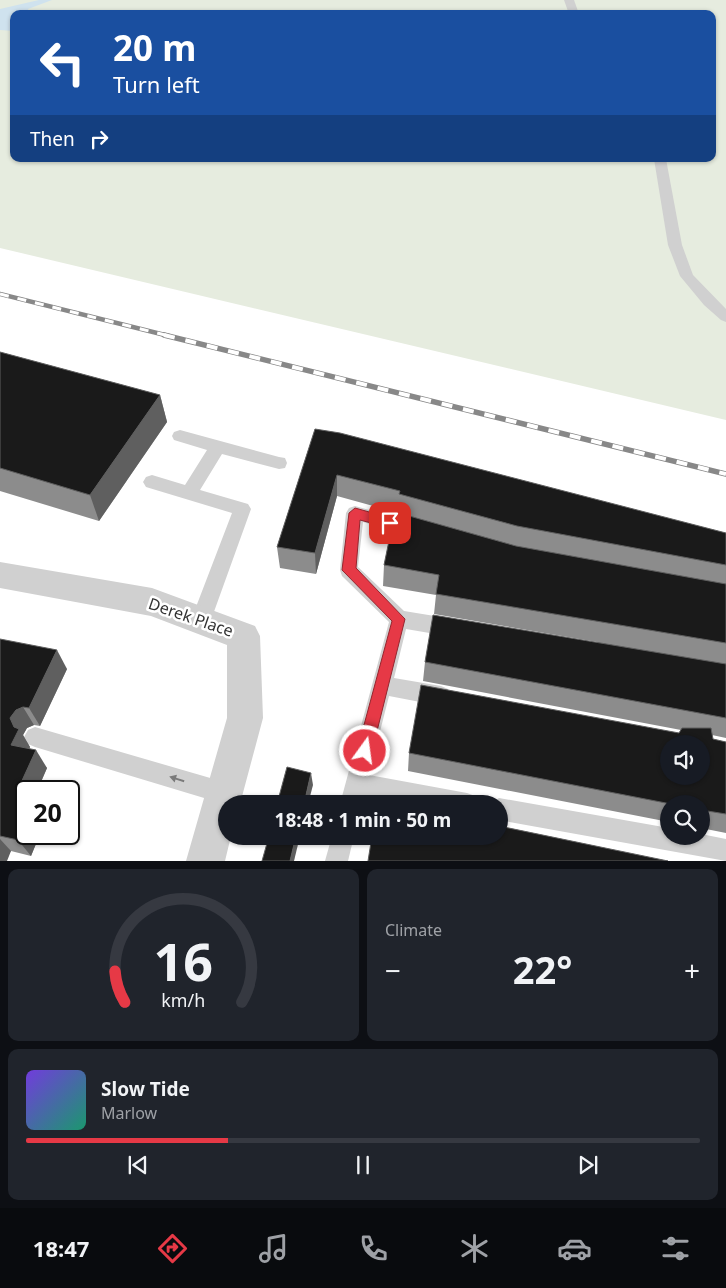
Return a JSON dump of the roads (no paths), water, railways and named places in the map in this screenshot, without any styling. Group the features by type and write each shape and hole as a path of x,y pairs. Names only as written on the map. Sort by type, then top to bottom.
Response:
{"street":[{"name":"Derek Place","path":"0,575 152,602 243,636 245,718 205,860"}],"lane":[{"path":"661,162 675,245 687,276 709,302 726,317"},
{"path":"180,436 279,463"},
{"path":"189,493 218,446"},
{"path":"152,482 242,509 202,620"},
{"path":"429,534 355,513 349,570 399,619 476,632"},
{"path":"354,794 399,619"},
{"path":"382,685 460,700"},
{"path":"35,737 224,793"},
{"path":"508,812 726,850"},
{"path":"336,860 340,845"}],"water":[{"path":"39,0 52,0 28,10 10,10 10,31 0,30 0,9"}],"railway":[{"path":"0,294 169,336"},
{"path":"164,335 726,474"}]}
